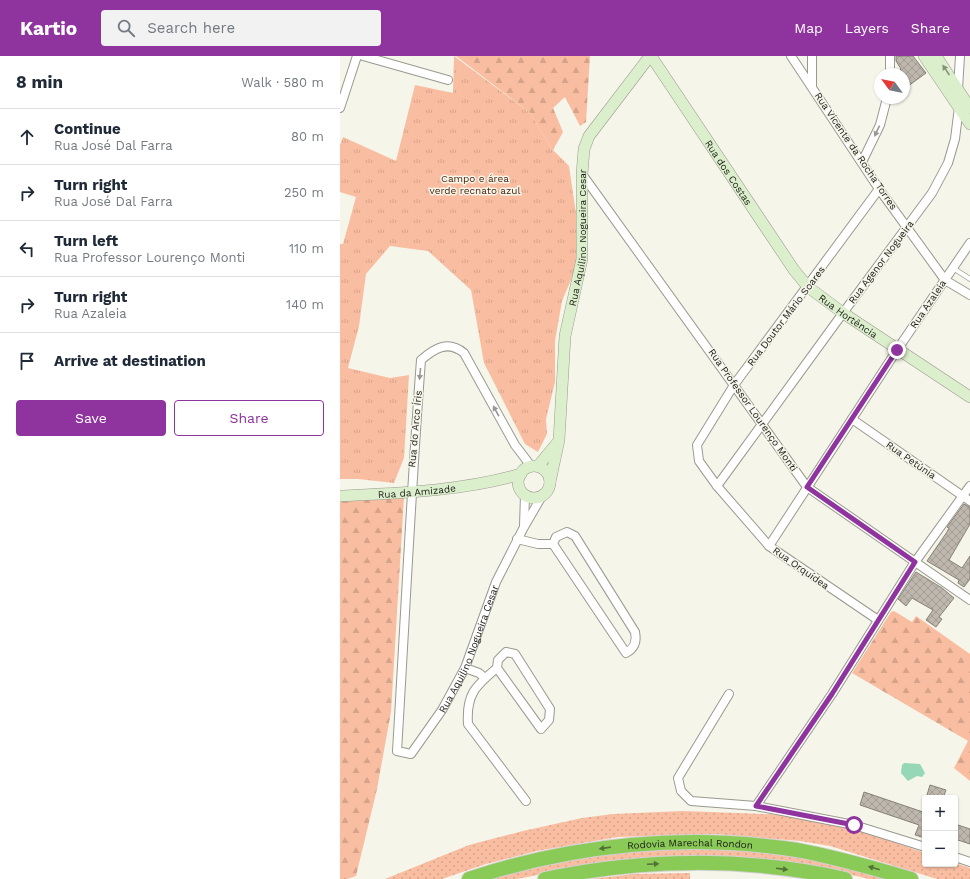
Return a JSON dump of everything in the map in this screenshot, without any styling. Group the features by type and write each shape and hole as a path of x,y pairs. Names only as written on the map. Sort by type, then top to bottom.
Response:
{"highway":[{"name":"Rodovia Marechal Rondon","path":"469,879 508,867 561,855 636,845 690,842 746,844 797,850 847,860 911,879"},
{"name":"Rodovia Marechal Rondon","path":"545,879 627,866 687,863 768,867 844,879"}],"street":[{"path":"340,108 357,56"},
{"path":"363,56 448,80"},
{"name":"Rua Aquilino Nogueira Cesar","path":"550,482 559,440 565,336 582,259 582,174 584,149 589,136 650,56"},
{"name":"Rua dos Costas","path":"650,56 794,270 808,287"},
{"name":"Rua Vicente da Rocha Torres","path":"791,56 812,85 879,189 945,280 970,295"},
{"path":"812,56 812,85"},
{"path":"890,56 890,68"},
{"path":"924,56 964,108"},
{"path":"936,56 957,87 970,124"},
{"path":"957,87 960,56"},
{"path":"862,162 880,125 885,104"},
{"name":"Rua Agenor Nogueira","path":"717,486 932,193 942,177 964,108"},
{"name":"Rua Professor Lourenço Monti","path":"582,174 807,487 970,600"},
{"name":"Rua Doutor Mário Soares","path":"697,445 734,385 808,287 879,189"},
{"name":"Rua Azaleia","path":"769,546 897,350 970,243"},
{"name":"Rua Hortência","path":"808,287 897,350 970,397"},
{"name":"Rua do Arco Íris","path":"397,751 405,620 410,492 421,360 432,350 442,347 457,347 464,353 515,445 534,466"},
{"name":"Rua Petúnia","path":"852,419 967,499"},
{"path":"534,466 546,471 550,476 550,482 548,488 542,496 531,498 522,491 519,478 521,474 534,466 559,440"},
{"name":"Rua Orquídea","path":"697,445 699,461 717,486 769,546 878,620"},
{"name":"Rua da Amizade","path":"340,496 410,492 494,482 521,474"},
{"name":"Rua da Amizade","path":"494,482 522,491"},
{"path":"756,806 832,694 915,562 967,499 970,486"},
{"name":"Rua Aquilino Nogueira Cesar","path":"522,491 524,526"},
{"name":"Rua Aquilino Nogueira Cesar","path":"397,751 411,754 442,710 465,668 496,582 517,539 542,496"},
{"path":"567,532 575,536 635,632 636,642 626,653 553,544 556,537 563,533 567,532"},
{"path":"517,539 538,544 553,544"},
{"path":"497,668 541,729 549,720 550,709 515,654 506,652 498,660 497,668 479,683 471,696 467,710 468,724 526,802"},
{"path":"465,668 472,669 485,678"},
{"path":"729,694 678,778 681,791 691,801 756,806 854,825 922,847"},
{"path":"958,858 970,862"}],"lane":[{"path":"953,268 970,279"}],"green space":[{"name":"Campo e área verde recnato azul","path":"454,56 530,113 553,150 569,166 582,254 562,301 555,341 555,382 546,419 547,434 538,452 525,444 484,363 471,290 428,251 390,246 366,274 359,326 348,368 390,378 409,375 404,458 394,483 358,479 340,479 340,244 343,244 356,197 340,192 340,145 343,137 396,161 415,85 453,93"},
{"path":"456,56 590,56 586,122 580,126 565,97 553,108 563,132 553,150 530,113"},
{"path":"404,497 391,712 377,789 356,876 347,879 340,879 340,501"},
{"path":"894,611 912,622 916,616 970,654 970,781 954,768 968,741 852,673 891,612"},
{"path":"683,811 792,815 873,835 922,852 922,867 958,867 958,864 970,868 970,879 937,879 830,846 800,841 714,834 618,837 537,851 486,864 442,879 385,879 469,845 582,818 613,814"},
{"path":"682,847 793,854 897,879 869,879 835,871 568,869 517,879 485,879 593,854"},
{"path":"690,873 690,879 590,879 633,874"}],"shaded area":[{"path":"904,763 920,764 925,773 922,777 917,776 908,781 901,773 902,765"}],"building":[{"path":"896,56 913,56 926,73 910,85 910,68 900,68 896,61"},
{"path":"964,504 970,507 970,524 949,560 962,568 970,556 970,579 964,587 958,583 959,580 927,561 947,532 949,528 947,527"},
{"path":"916,572 942,588 954,598 939,617 942,619 936,627 926,620 933,610 912,598 906,606 898,599"},
{"path":"930,785 946,790 944,795 927,795"},
{"path":"864,792 922,812 922,837 915,835 919,825 860,805"},
{"path":"958,825 970,829 970,844 958,840"}],"route":[{"path":"854,825 756,806 832,694 915,562 807,487 897,350"}]}
